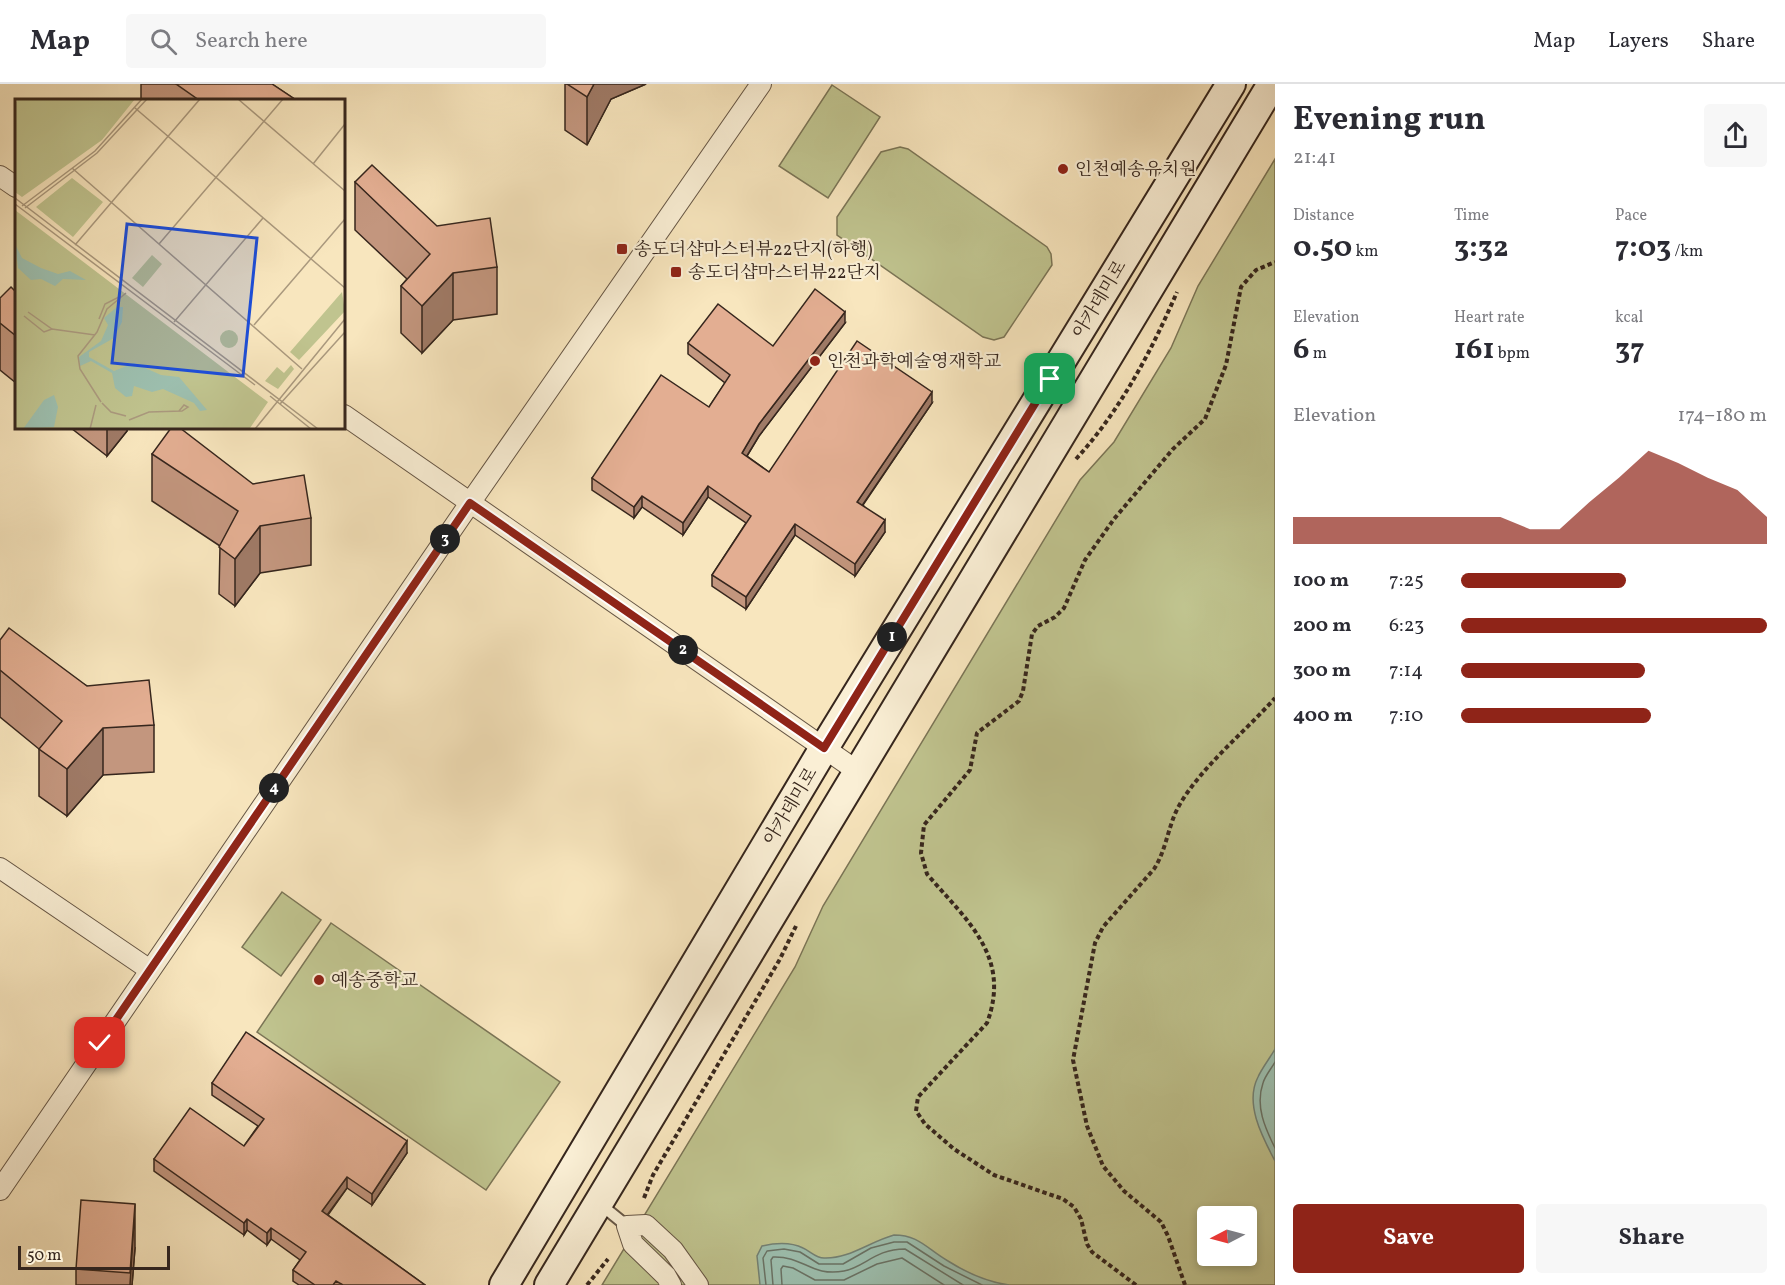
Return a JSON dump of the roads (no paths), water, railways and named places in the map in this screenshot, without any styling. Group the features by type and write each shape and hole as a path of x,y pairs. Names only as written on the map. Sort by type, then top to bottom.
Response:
{"main road":[{"name":"아카데미로","path":"504,1285 824,748 1231,84"},
{"name":"아카데미로","path":"549,1285 860,773 1272,84"}],"street":[{"path":"0,1190 470,503 761,84"},
{"path":"0,176 15,187"},
{"path":"345,416 860,773"},
{"path":"0,868 150,970"},
{"path":"671,1285 666,1276 633,1244 627,1226 646,1225 673,1250 698,1285"}],"lane":[{"path":"599,1204 627,1226"}],"water":[{"path":"1275,1049 1275,1161 1257,1120 1253,1098 1258,1077"},
{"path":"894,1235 917,1240 955,1265 977,1276 1009,1285 760,1285 757,1256 762,1246 788,1244 803,1248 818,1257 833,1258"}],"place":[{"name":"인천예송유치원","path":"1063,169"},
{"name":"송도더샵마스터뷰22단지(하행)","path":"622,249"},
{"name":"송도더샵마스터뷰22단지","path":"676,272"},
{"name":"인천과학예술영재학교","path":"815,361"},
{"name":"예송중학교","path":"319,980"}]}
